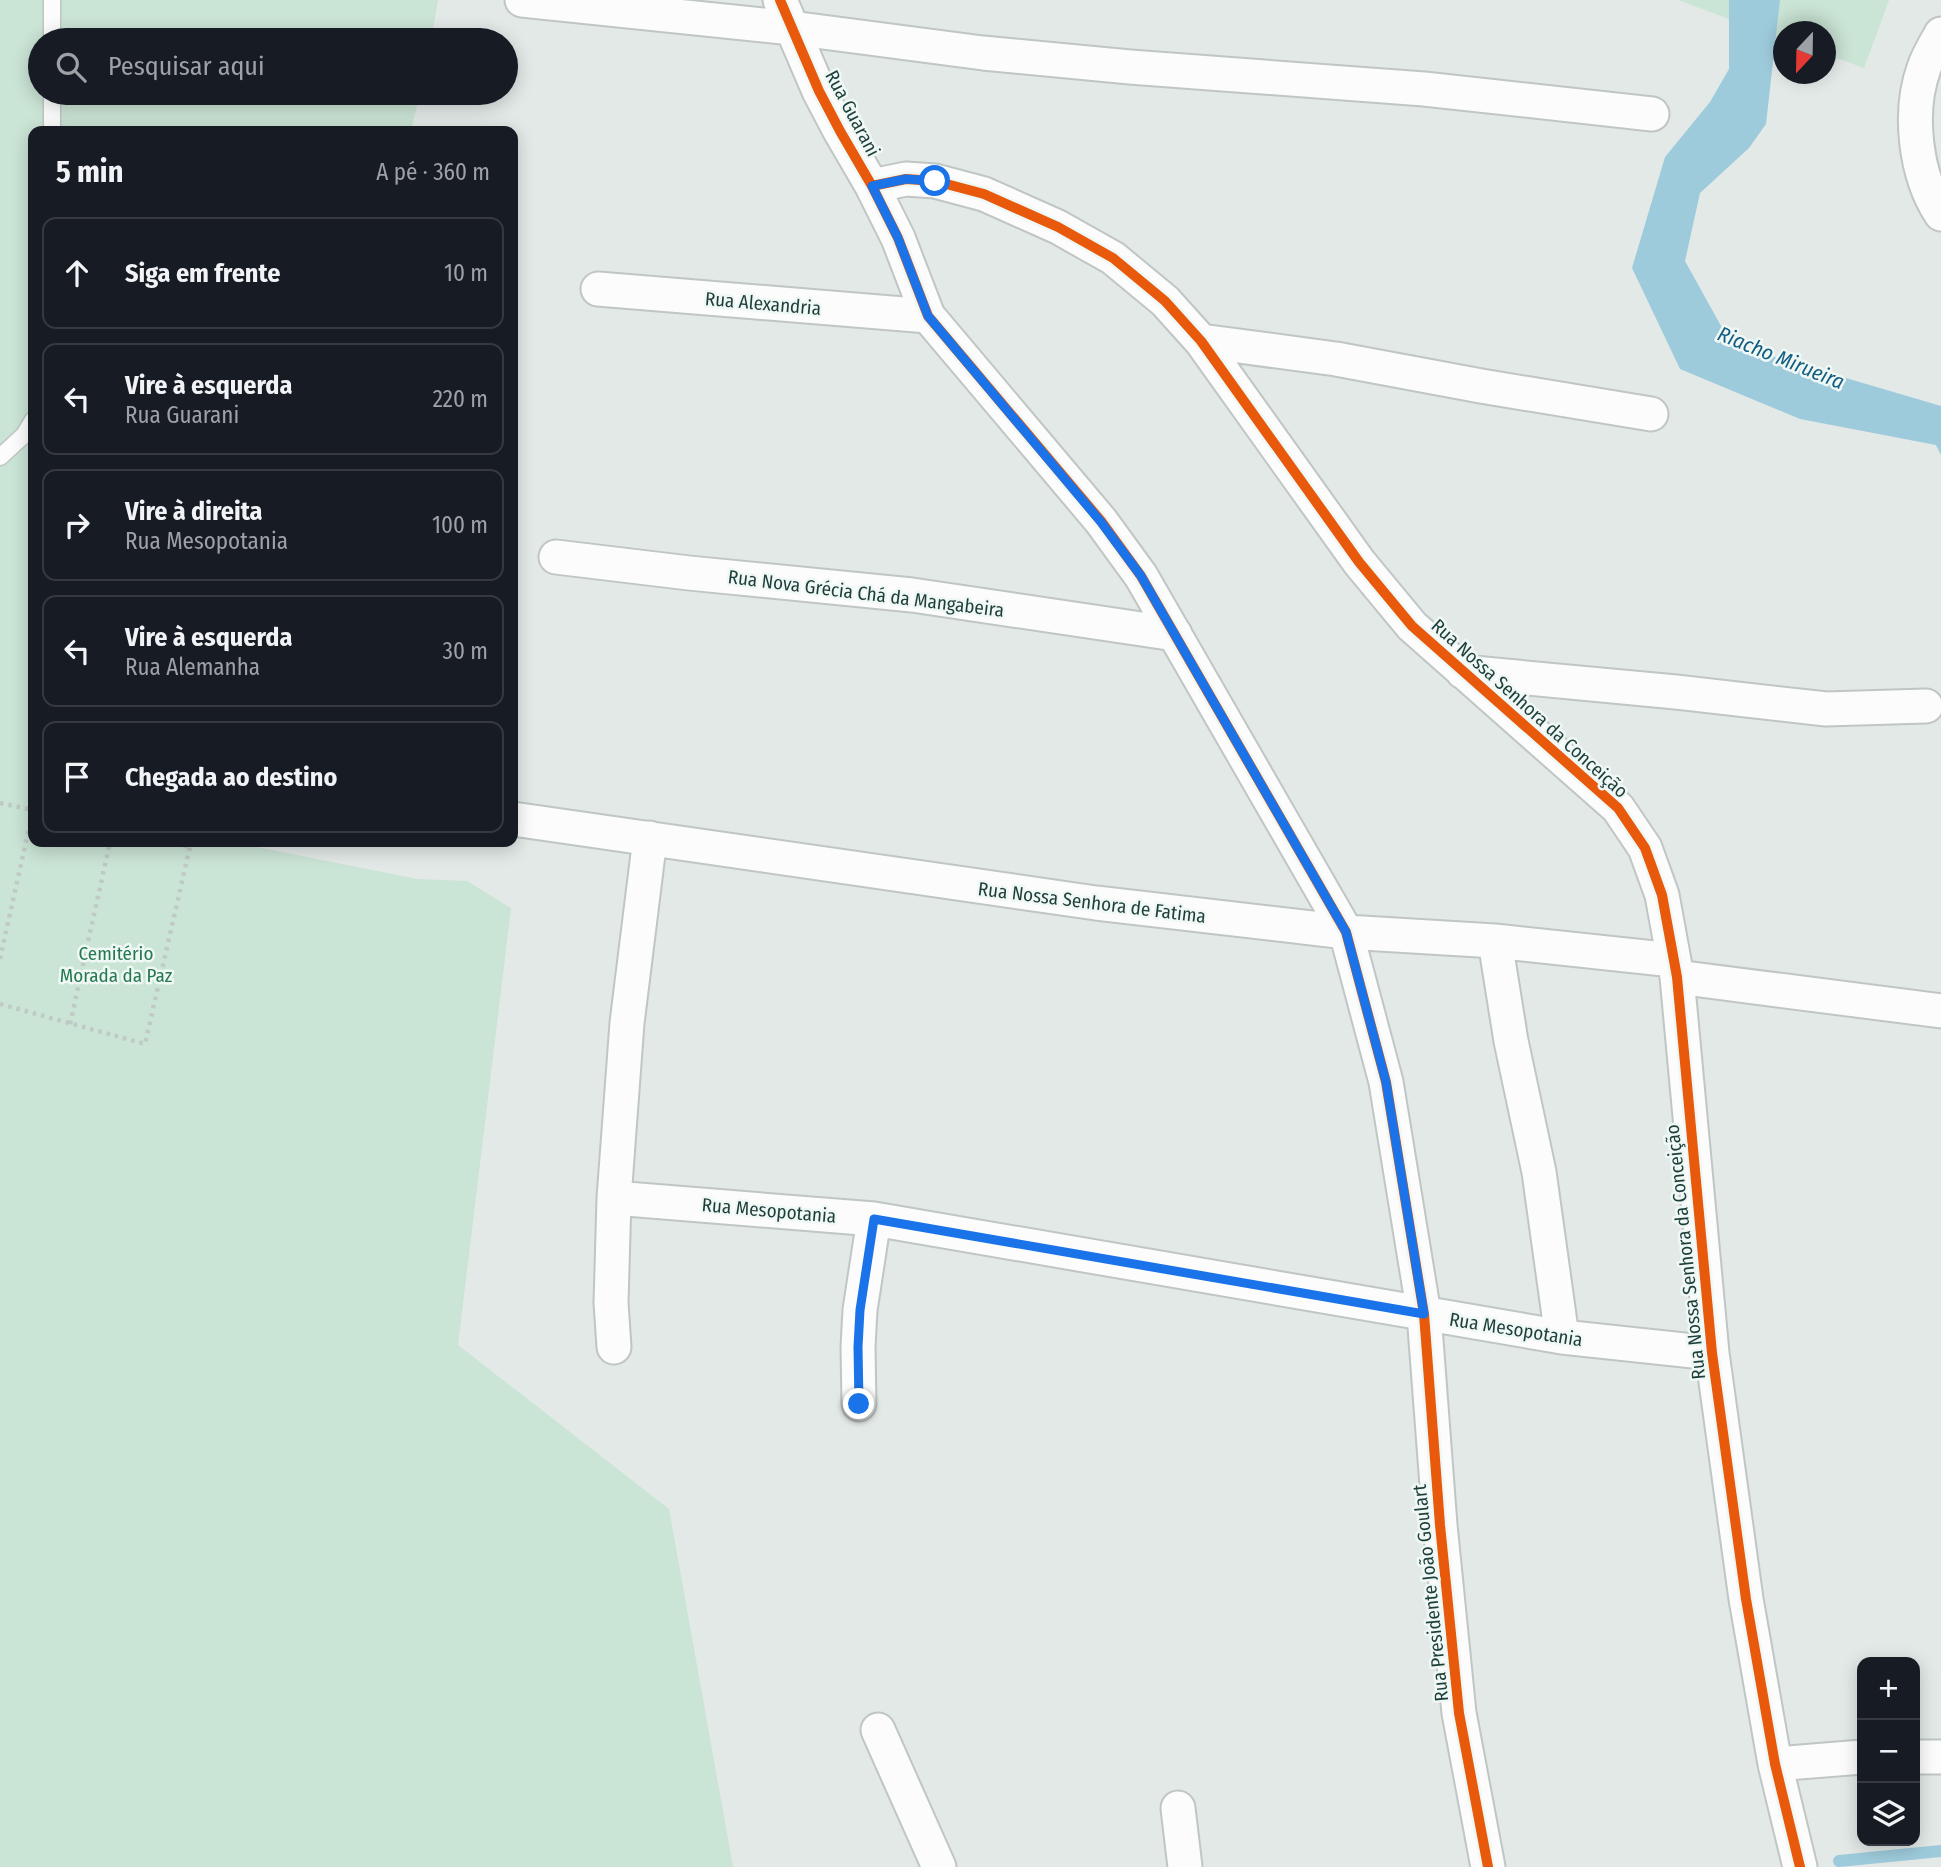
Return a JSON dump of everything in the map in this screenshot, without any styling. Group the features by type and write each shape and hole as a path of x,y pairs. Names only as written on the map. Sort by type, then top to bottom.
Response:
{"street":[{"path":"522,0 786,14 996,54 1424,89 1651,114"},
{"name":"Rua Guarani","path":"786,14 819,91 898,238 928,316 1101,522 1141,576 1346,932 1386,1082 1424,1314"},
{"path":"1941,34 1923,68 1915,117 1918,157 1932,201 1941,214"},
{"name":"Rua Nossa Senhora da Conceição","path":"872,186 906,179 935,181 984,194 1058,227 1113,258 1165,301 1201,341 1359,562 1412,626 1618,808 1645,848 1662,895 1675,968 1712,1353 1746,1599 1775,1764 1800,1867"},
{"name":"Rua Alexandria","path":"598,289 928,316"},
{"path":"1201,341 1336,359 1651,414"},
{"name":"Rua Nova Grécia Chá da Mangabeira","path":"556,557 912,595 1175,634"},
{"path":"1463,672 1826,709 1926,706"},
{"name":"Rua Nossa Senhora de Fatima","path":"518,820 1096,903 1346,932 1495,941 1941,1011"},
{"path":"614,1347 611,1304 614,1198 628,1023 650,838"},
{"path":"1495,941 1511,1041 1539,1172 1562,1338"},
{"name":"Rua Mesopotania","path":"614,1198 874,1219 1562,1338 1712,1353"},
{"path":"859,1404 860,1310 874,1219"},
{"name":"Rua Presidente João Goulart","path":"1424,1314 1440,1525 1459,1713 1488,1867"},
{"path":"878,1730 939,1867"},
{"path":"1775,1764 1857,1757"},
{"path":"1920,1757 1941,1757"},
{"path":"1178,1808 1185,1867"}],"lane":[{"path":"52,0 52,28"},
{"path":"52,105 52,126"},
{"path":"0,457 28,428"}],"path":[{"path":"0,803 28,809"},
{"path":"0,959 28,833"},
{"path":"70,1024 109,847"},
{"path":"0,1004 145,1044 189,847"}],"green space":[{"name":"Cemitério Morada da Paz","path":"0,0 438,0 433,28 28,28 28,105 417,105 412,126 28,126 28,847 257,847 417,879 467,881 511,908 458,1345 669,1509 733,1867 0,1867"},
{"path":"1678,0 1889,0 1864,68 1836,58 1836,21 1773,21 1773,35"}],"water":[{"path":"1729,0 1780,0 1778,21 1773,21 1773,62 1766,124 1749,148 1700,193 1685,261 1731,344 1941,406 1941,455 1936,445 1800,419 1680,369 1632,268 1665,157 1710,102 1729,69"}],"waterway":[{"path":"1839,1861 1941,1851"}],"cycle path":[{"path":"780,0 819,91 898,238 928,316 1101,521 1141,576 1346,932 1386,1082 1424,1314 1440,1525 1459,1713 1488,1867"},
{"path":"872,186 906,179 935,181 984,194 1058,227 1113,258 1165,301 1201,341 1359,562 1412,626 1618,808 1645,848 1662,895 1677,977 1712,1353 1746,1599 1775,1764 1800,1867"}],"route":[{"path":"859,1404 860,1310 874,1219 1424,1314 1386,1082 1346,932 1141,576 1101,522 928,316 898,238 872,186 906,179 935,181"}],"water label":[{"name":"Riacho Mirueira","path":"1781,358"}]}
